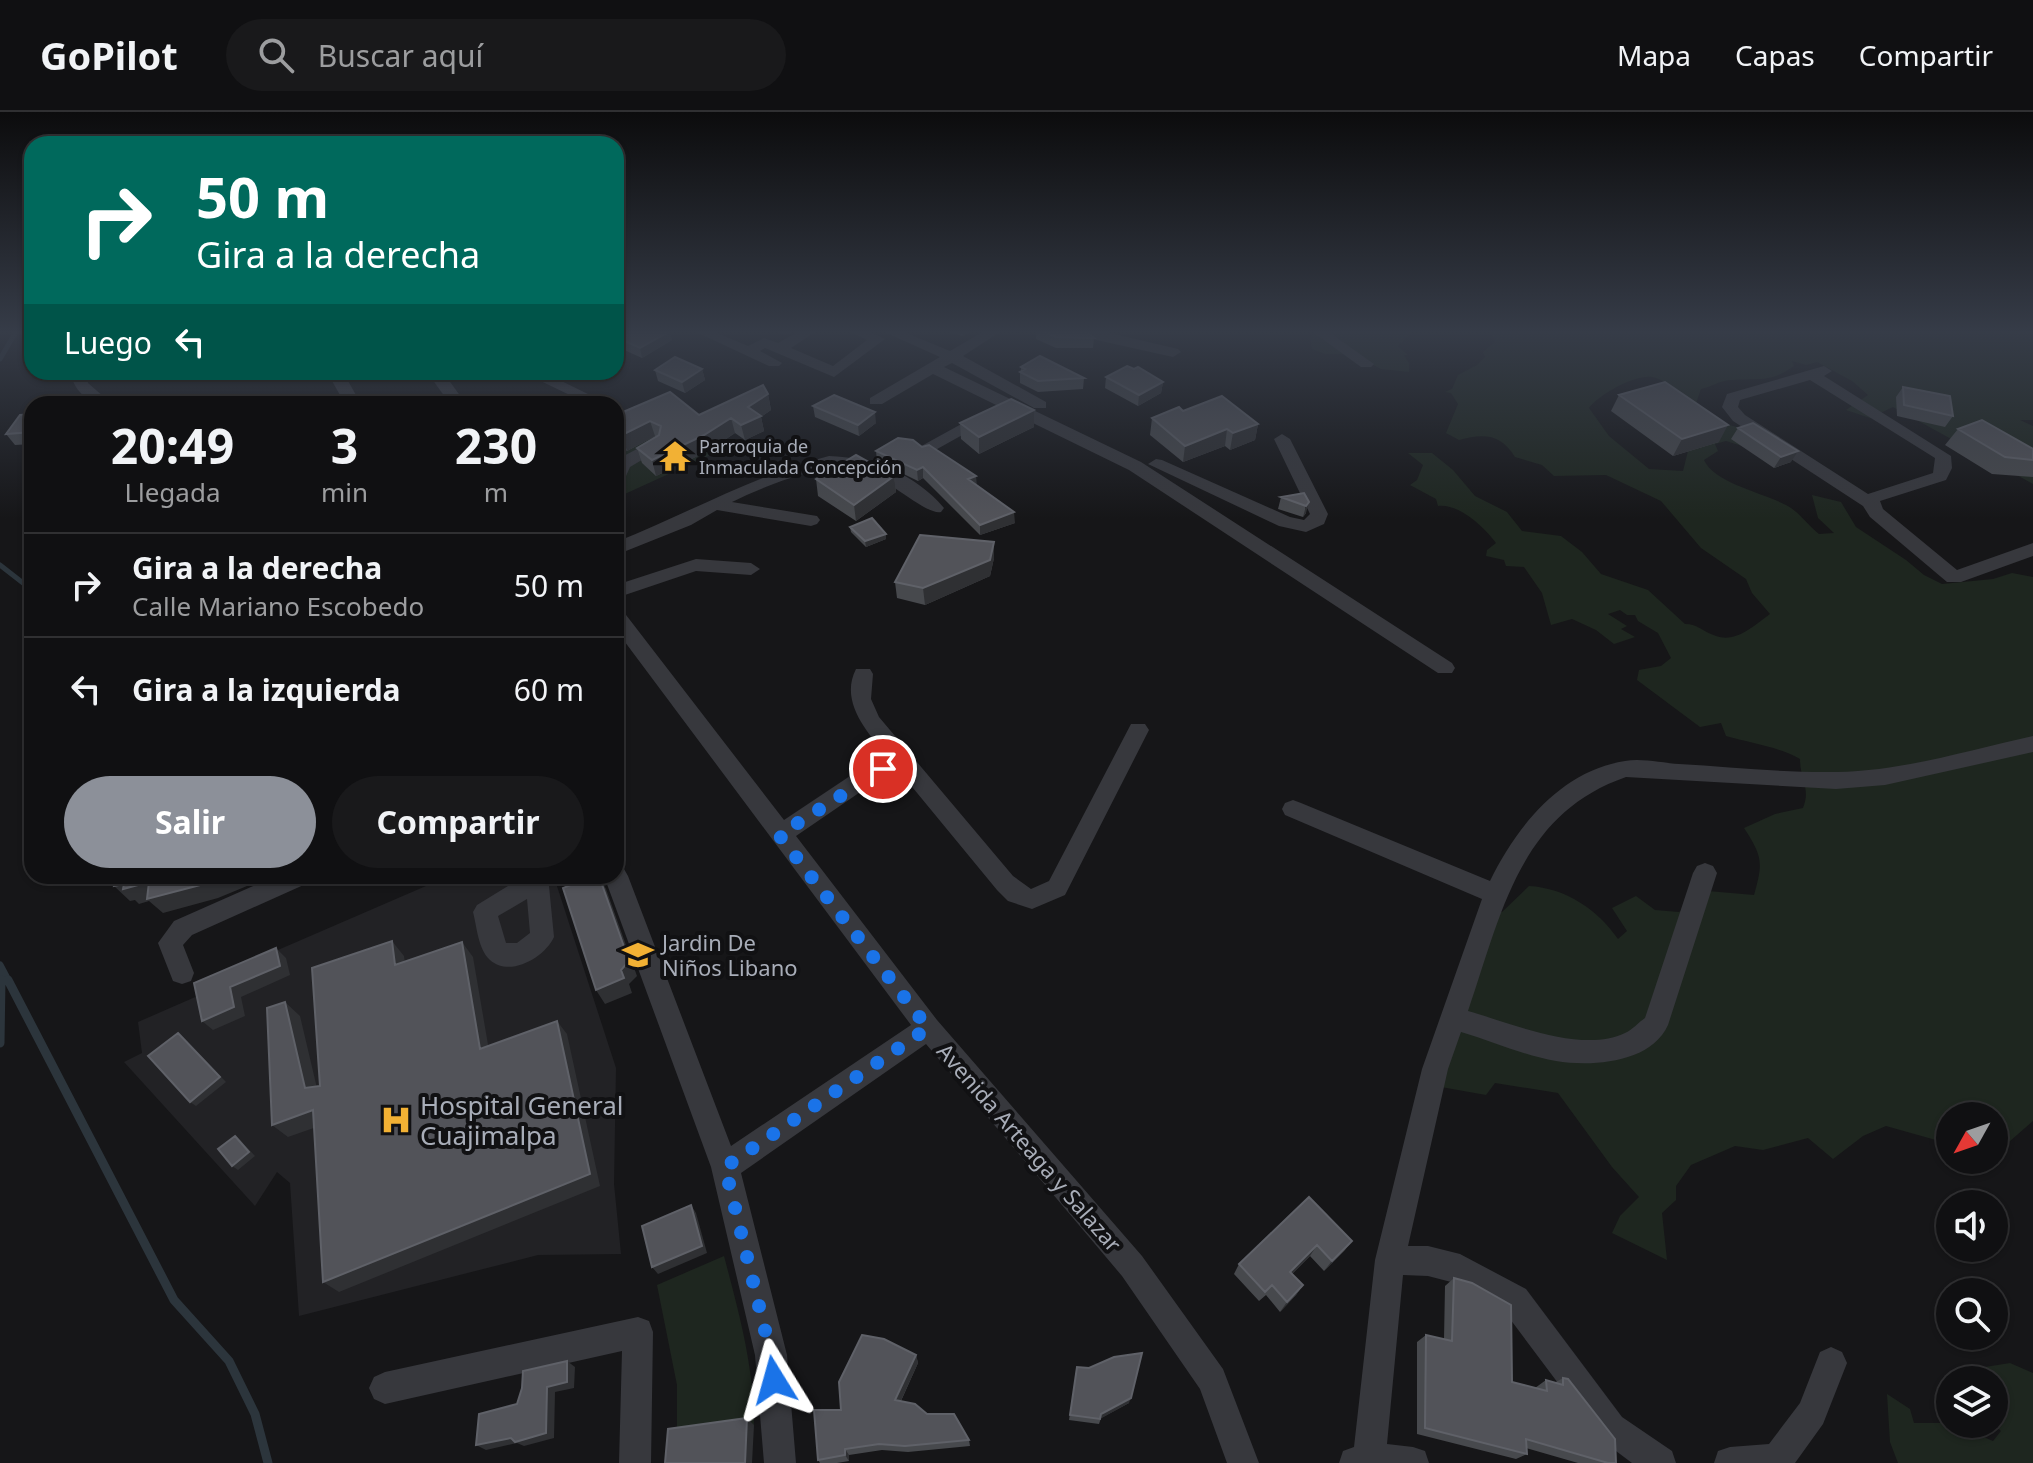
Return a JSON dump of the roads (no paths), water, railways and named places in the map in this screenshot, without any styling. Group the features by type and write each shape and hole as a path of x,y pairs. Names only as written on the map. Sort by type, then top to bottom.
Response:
{"street":[{"path":"577,393 584,396"},
{"path":"876,401 890,393"},
{"path":"984,393 1135,466 1445,668"},
{"path":"1022,393 1194,482 1285,522 1306,526 1318,520 1319,514 1282,439"},
{"path":"1746,393 1733,397 1730,407 1739,418 1870,503 1876,513 1954,578 2033,549"},
{"path":"1842,393 1943,456 1944,468 1940,476 1874,497 1870,503"},
{"path":"924,449 1007,404"},
{"path":"624,463 656,444"},
{"path":"624,546 685,521 714,504 829,461 845,460 881,468 935,508"},
{"path":"714,504 811,520"},
{"path":"624,589 696,565 751,569"},
{"name":"Avenida Arteaga y Salazar","path":"624,627 928,1028 1132,1266 1212,1380 1243,1463"},
{"path":"863,674 861,699 870,721 1005,883 1016,894 1032,899 1057,888 1138,730"},
{"path":"1413,1463 1362,1461 1390,1260 1435,1069 1451,1017 1496,894 1510,864 1535,827 1560,802 1587,782 1626,769 1836,781 1885,777 2033,744"},
{"path":"779,835 864,778 903,759"},
{"path":"1293,809 1496,894"},
{"path":"1451,1017 1556,1049 1596,1051 1631,1044 1655,1025 1705,873"},
{"path":"182,973 170,943 183,928 282,884"},
{"path":"619,884 725,1167 771,1355 780,1463"},
{"path":"725,1167 928,1028"},
{"path":"1390,1260 1428,1261 1460,1269 1515,1300 1611,1428 1660,1463"},
{"path":"385,1388 638,1332 635,1463"},
{"path":"1730,1463 1777,1460 1812,1413 1831,1363"}],"waterway":[{"path":"0,565 24,584"},
{"path":"0,965 9,982"},
{"path":"1,971 1,980"},
{"path":"0,1043 1,980"},
{"path":"8,980 174,1300 229,1361 255,1414 268,1463"}],"place":[{"name":"Parroquia de Inmaculada Concepción","path":"675,456"},
{"name":"Jardin De Niños Libano","path":"638,955"},
{"name":"Hospital General Cuajimalpa","path":"396,1120"}]}
